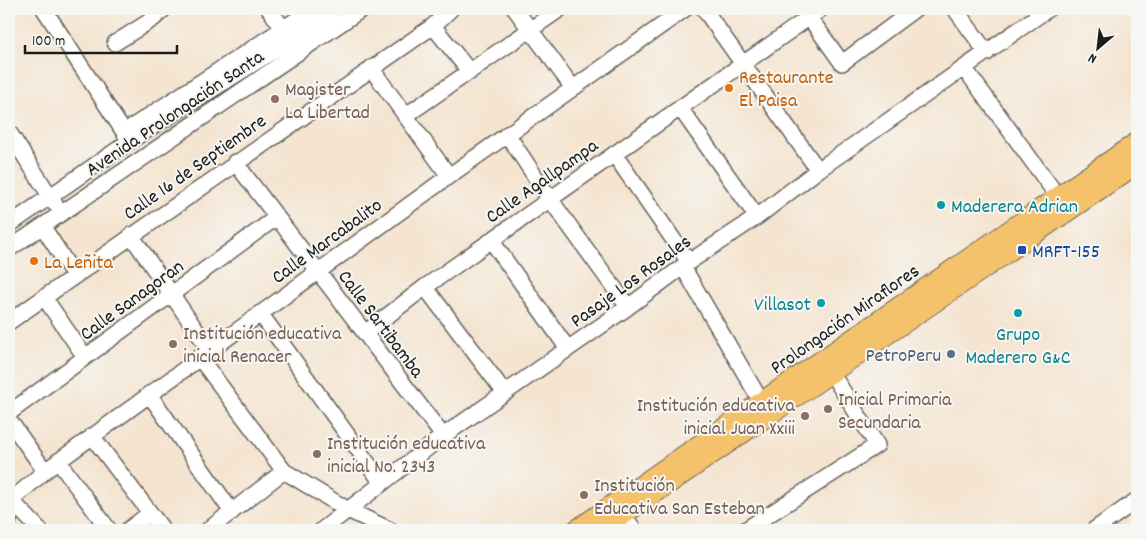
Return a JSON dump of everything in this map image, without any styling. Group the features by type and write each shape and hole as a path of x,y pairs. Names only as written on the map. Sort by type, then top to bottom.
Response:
{"main road":[{"name":"Prolongación Miraflores","path":"765,409 832,374 1062,203 1137,142"},
{"name":"Prolongación Miraflores","path":"600,530 624,516 765,409 1062,203 1137,164"},
{"name":"Prolongación Miraflores","path":"576,530 624,516"}],"street":[{"path":"44,9 142,158"},
{"path":"115,43 153,20 164,9"},
{"path":"269,9 291,40"},
{"name":"Avenida Prolongación Santa","path":"291,40 313,9"},
{"name":"Avenida Prolongación Santa","path":"9,249 142,158 291,40 335,9"},
{"name":"Avenida Prolongación Santa","path":"9,226 51,197 127,136 291,40 362,9"},
{"name":"Calle 16 de Septiembre","path":"9,322 235,162 433,26 451,9"},
{"path":"515,9 573,88"},
{"path":"405,116 560,9"},
{"name":"Calle Marcabalito","path":"11,499 58,461 204,353 507,134 686,9"},
{"path":"704,9 818,170"},
{"path":"955,9 987,53"},
{"name":"Pasaje Los Rosales","path":"322,530 443,436 1048,9"},
{"path":"815,13 842,63 907,11"},
{"name":"Calle Agallpampa","path":"364,333 424,287 815,13"},
{"path":"433,26 470,72"},
{"path":"371,68 449,176"},
{"path":"965,69 1062,203"},
{"path":"680,108 757,216"},
{"path":"9,132 62,214"},
{"path":"507,134 550,199 628,307"},
{"path":"614,154 686,264 765,409"},
{"name":"Calle Sartibamba","path":"235,162 443,436"},
{"name":"Calle Sanagoran","path":"9,413 277,216"},
{"path":"43,227 74,275"},
{"path":"131,235 171,294 204,353 284,471 348,510 390,530"},
{"path":"491,240 568,349"},
{"path":"424,287 505,393"},
{"path":"44,296 85,357"},
{"path":"260,313 382,483"},
{"path":"745,530 877,445 832,374"},
{"path":"149,394 232,512"},
{"path":"9,420 46,471"},
{"path":"92,436 163,530"},
{"path":"58,461 109,530"},
{"path":"208,530 284,471"},
{"path":"9,520 11,499"},
{"path":"11,499 40,530"},
{"path":"1094,530 1137,500"},
{"path":"128,530 150,513"}],"place":[{"name":"Restaurante El Paisa","path":"729,88"},
{"name":"Magister La Libertad","path":"275,99"},
{"name":"Maderera Adrian","path":"941,205"},
{"name":"MRFT-155","path":"1022,250"},
{"name":"La Leñita","path":"34,261"},
{"name":"Villasot","path":"821,303"},
{"name":"Grupo Maderero G&C","path":"1018,313"},
{"name":"Institución educativa inicial Renacer","path":"173,344"},
{"name":"PetroPeru","path":"951,354"},
{"name":"Inicial Primaria Secundaria","path":"828,409"},
{"name":"Institución educativa inicial Juan Xxiii","path":"805,416"},
{"name":"Institución educativa inicial No. 2343","path":"317,454"},
{"name":"Institución Educativa San Esteban","path":"584,495"}]}
